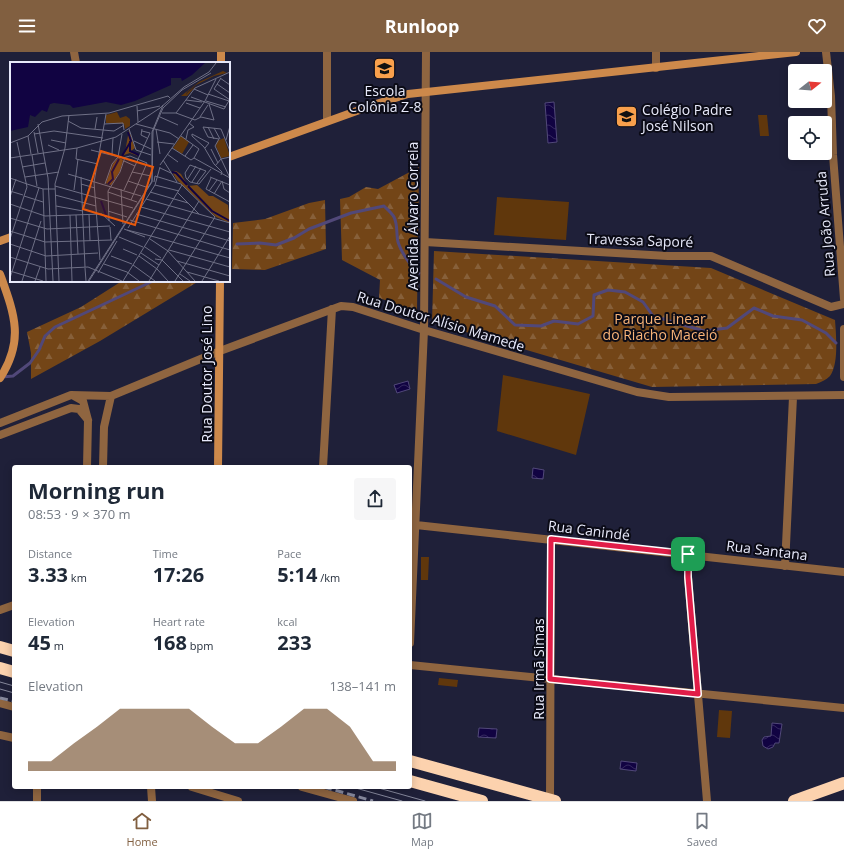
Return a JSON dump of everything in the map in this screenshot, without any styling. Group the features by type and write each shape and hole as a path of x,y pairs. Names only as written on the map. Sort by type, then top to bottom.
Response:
{"highway":[{"path":"0,647 12,650"},
{"path":"0,668 12,671"},
{"path":"412,762 552,800"},
{"path":"412,782 482,801"},
{"path":"794,801 825,796 844,783"}],"street":[{"path":"74,52 76,62"},
{"path":"327,52 327,121"},
{"name":"Avenida Álvaro Correia","path":"412,603 416,524 414,476 424,330 426,52"},
{"path":"656,52 656,68"},
{"path":"230,157 327,121 408,94 796,52"},
{"name":"Rua João Arruda","path":"826,52 831,96 833,155 841,216 844,299"},
{"path":"0,241 10,237"},
{"name":"Travessa Saporé","path":"425,242 668,256 711,256 831,307 844,304"},
{"path":"0,274 15,322 13,348 6,369 0,378"},
{"name":"Rua Doutor José Lino","path":"218,465 220,282"},
{"name":"Rua Doutor Alísio Mamede","path":"0,423 71,395 110,396 220,351 341,306 353,307 424,330 637,392 669,397 793,397 844,395"},
{"path":"323,465 332,309"},
{"path":"844,329 844,377"},
{"path":"71,395 80,398 83,401 88,420 87,465"},
{"path":"103,465 104,427 110,396"},
{"path":"785,566 793,397"},
{"path":"0,435 71,408 79,409 88,420"},
{"name":"Rua Canindé","path":"416,524 688,554"},
{"name":"Rua Irmã Simas","path":"551,539 550,679 552,800"},
{"path":"688,554 688,577 707,801"},
{"name":"Rua Santana","path":"688,554 844,572"},
{"path":"0,610 12,606"},
{"path":"412,665 844,708"},
{"path":"0,703 12,706"},
{"path":"0,735 12,738"},
{"path":"37,789 37,801"},
{"path":"151,789 152,801"},
{"path":"199,789 238,801"},
{"path":"309,789 353,801"}],"shaded area":[{"path":"758,115 767,115 769,136 760,136"},
{"path":"497,197 569,202 566,240 494,235"},
{"path":"503,375 590,394 576,455 497,431"},
{"path":"421,557 429,557 428,580 421,580"},
{"path":"439,678 458,680 457,687 438,685"},
{"path":"719,710 732,711 730,738 717,737"}],"green space":[{"path":"419,167 417,311 379,298 380,280 342,260 340,199 349,197 366,187 378,189"},
{"path":"325,200 326,249 265,270 232,269 233,223 265,219 309,203"},
{"name":"Parque Linear do Riacho Maceió","path":"434,251 711,268 835,320 836,357 833,371 830,376 816,384 652,387 432,322"},
{"path":"120,282 197,282 100,341 31,379 31,353 27,332 81,307"}],"water":[{"path":"554,102 557,142 548,143 545,103"},
{"path":"408,381 410,389 397,393 394,385"},
{"path":"533,468 544,470 543,479 532,478"},
{"path":"772,723 782,724 779,743 775,743 773,747 768,749 763,746 762,740 764,737 771,736"},
{"path":"479,728 497,729 496,738 478,737"},
{"path":"621,761 637,763 636,771 620,769"}],"waterway":[{"path":"237,244 260,243 276,245 294,238 309,229 351,213 384,206 394,217 398,242 401,250 419,273"},
{"path":"436,279 466,297 495,306 515,325 541,326 554,321 578,324 593,316 594,295 608,290 625,292 643,302 653,316 704,331 727,328 754,308 773,316 802,320 826,333 836,343"},
{"path":"2,377 13,376 30,363 39,350 45,336 55,327 151,282"}],"tram line":[{"path":"0,682 12,685"},
{"path":"0,689 12,692"},
{"path":"359,789 402,801"},
{"path":"382,789 425,801"}],"railway":[{"path":"0,698 12,701"},
{"path":"331,789 373,801"}],"place":[{"name":"Escola Colônia Z-8","path":"385,68"},
{"name":"Colégio Padre José Nilson","path":"627,117"}],"route":[{"path":"551,539 688,554 688,577 698,694 550,679 551,539"}]}
